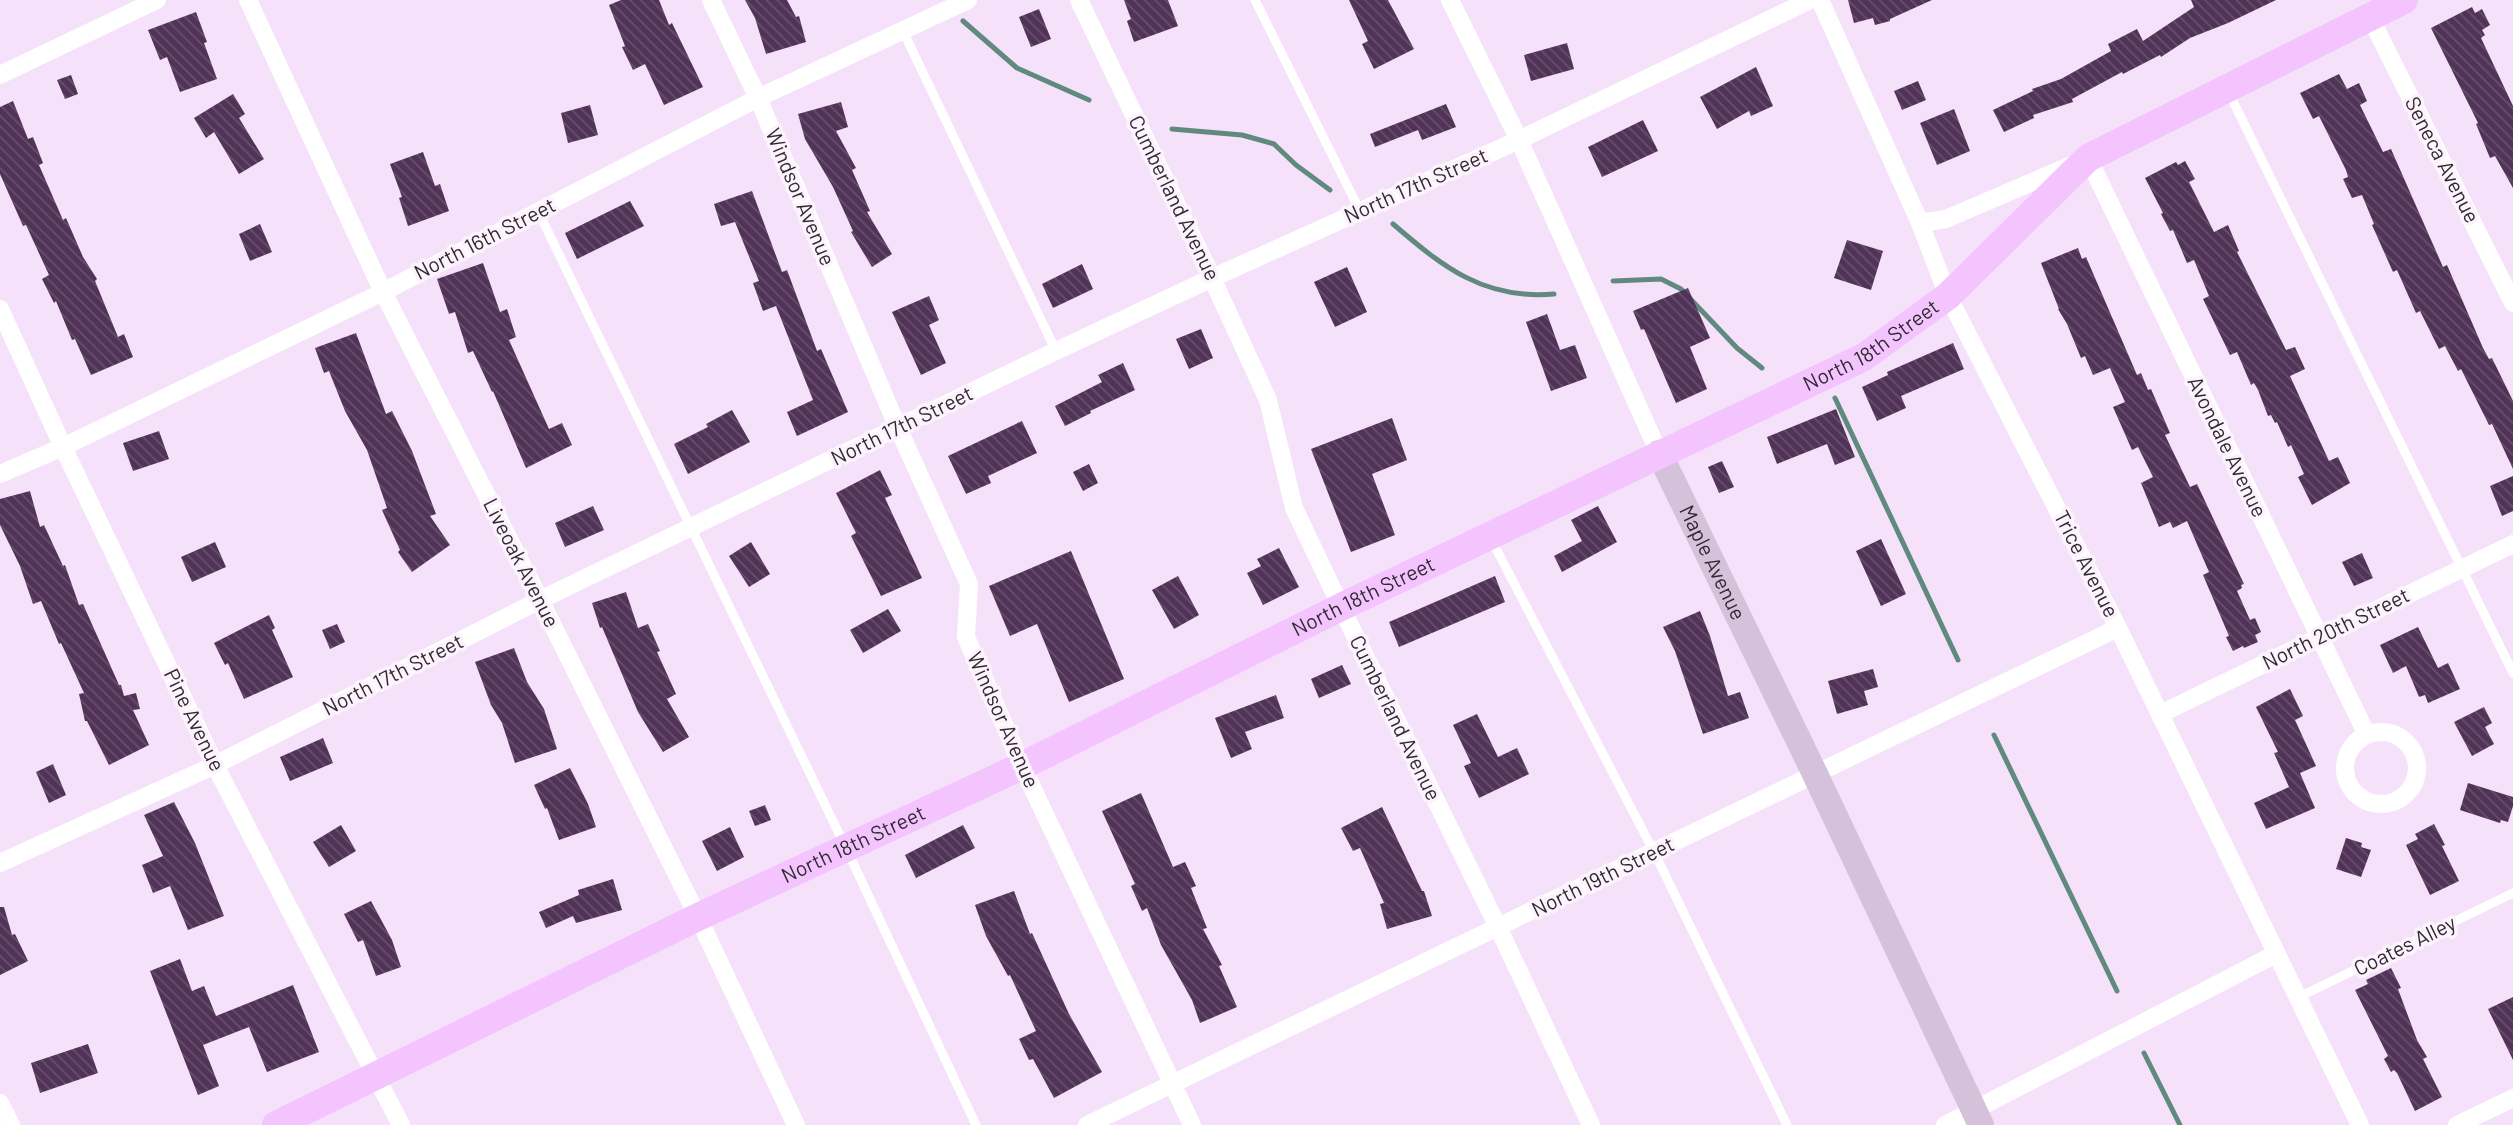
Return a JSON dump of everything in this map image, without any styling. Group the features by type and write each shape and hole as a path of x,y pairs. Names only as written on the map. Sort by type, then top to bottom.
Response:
{"main road":[{"name":"North 18th Street","path":"276,1125 698,917 1022,766 1489,535 1864,357 1948,296 2088,158 2404,0"}],"street":[{"path":"0,75 157,0"},
{"name":"Liveoak Avenue","path":"248,0 383,292 698,917 796,1125"},
{"name":"Windsor Avenue","path":"711,0 758,98 898,428 969,584 966,637 1022,766 1192,1125"},
{"name":"North 16th Street","path":"0,474 63,447 383,292 758,98 968,0"},
{"name":"Cumberland Avenue","path":"1079,0 1268,400 1294,508 1591,1125"},
{"name":"Maple Avenue","path":"1450,0 1519,140 1658,453 1815,774 1977,1118"},
{"name":"North 17th Street","path":"0,863 215,765 540,600 1056,351 1519,140 1810,0"},
{"name":"Trice Avenue","path":"1820,0 1920,223 1948,296 2118,628 2360,1125"},
{"name":"Seneca Avenue","path":"2370,17 2513,303"},
{"path":"1920,223 1946,219 2088,158"},
{"name":"Avondale Avenue","path":"2088,158 2367,735"},
{"name":"Pine Avenue","path":"0,309 215,765 401,1125"},
{"name":"North 20th Street","path":"2160,714 2513,544"},
{"name":"North 19th Street","path":"1087,1125 2118,628"},
{"path":"2384,732 2396,735 2413,751 2416,775 2405,795 2395,801 2372,803 2361,798 2352,790 2347,779 2347,756 2353,746 2367,735 2384,732"},
{"path":"1945,1125 1977,1118 2276,954"},
{"path":"2458,1125 2513,1098"},
{"path":"0,1103 11,1125"}],"lane":[{"path":"1255,0 1360,211"},
{"path":"904,31 1056,351"},
{"path":"2227,89 2513,673"},
{"path":"538,212 846,848 976,1125"},
{"path":"1489,535 1654,852 1787,1125"},
{"name":"Coates Alley","path":"2297,998 2513,893"}],"building":[{"path":"621,0 659,0 669,25 672,23 703,87 664,105 645,64 633,70 622,47 625,46 609,5"},
{"path":"745,0 787,0 796,17 799,16 806,42 766,54 755,18"},
{"path":"1124,0 1168,0 1178,26 1134,42 1127,21 1131,19"},
{"path":"1349,0 1388,0 1414,49 1374,69 1362,44 1368,41"},
{"path":"1848,0 1932,0 1890,21 1875,25 1873,18 1854,23"},
{"path":"2191,0 2276,0 2190,38 2161,57 2160,55 2123,74 2122,72 2072,99 2073,102 2033,115 2034,118 2004,132 1993,110 2033,91 2032,89 2061,79 2111,51 2108,44 2137,29 2143,41 2194,7"},
{"path":"2472,7 2475,13 2482,9 2490,25 2482,30 2485,35 2481,38 2513,106 2513,188 2495,156 2490,158 2476,124 2478,123 2431,28"},
{"path":"1039,9 1051,39 1031,47 1019,17"},
{"path":"196,12 217,79 180,92 167,57 160,60 148,30"},
{"path":"1567,43 1574,69 1531,81 1524,55"},
{"path":"1756,67 1773,106 1751,116 1749,111 1717,129 1700,97"},
{"path":"2339,74 2347,89 2359,83 2367,101 2360,105 2383,152 2391,149 2443,267 2447,265 2483,348 2489,359 2492,358 2513,401 2513,469 2492,424 2489,425 2461,369 2458,371 2445,346 2439,349 2420,311 2416,313 2397,270 2393,272 2362,195 2352,198 2343,179 2348,177 2346,170 2319,116 2313,119 2300,93"},
{"path":"71,75 78,94 65,99 57,80"},
{"path":"1918,81 1926,100 1902,110 1894,91"},
{"path":"233,94 245,114 239,118 264,159 239,174 214,132 206,138 194,118"},
{"path":"13,101 28,139 33,137 43,163 39,165 63,220 66,218 83,257 97,279 95,281 118,337 124,334 133,357 91,375 75,339 72,340 56,301 54,303 42,279 49,275 0,174 0,107"},
{"path":"841,102 848,127 836,131 856,168 852,170 870,211 867,212 892,254 872,267 851,232 853,231 833,187 805,139 798,114"},
{"path":"1446,104 1456,127 1422,140 1418,130 1375,147 1370,134"},
{"path":"590,105 598,135 568,143 561,113"},
{"path":"1954,109 1970,151 1937,165 1920,123"},
{"path":"1643,120 1658,151 1602,177 1588,147"},
{"path":"423,152 435,186 440,184 449,211 408,226 399,198 402,197 390,164"},
{"path":"2185,161 2195,179 2189,182 2214,232 2228,225 2239,251 2237,252 2286,350 2295,347 2305,369 2290,376 2329,461 2338,457 2350,483 2312,505 2298,477 2304,474 2291,445 2288,447 2277,422 2275,423 2271,415 2268,416 2258,390 2254,383 2251,385 2237,352 2230,355 2203,299 2209,296 2194,260 2187,263 2145,178 2176,162 2178,165"},
{"path":"752,191 782,272 787,270 817,351 821,349 848,412 797,436 787,412 813,400 776,306 763,311 753,283 759,281 735,222 721,226 714,204"},
{"path":"630,201 644,226 577,259 565,233"},
{"path":"260,224 272,252 250,261 239,234"},
{"path":"1847,240 1883,251 1871,290 1834,278"},
{"path":"2078,248 2082,259 2086,257 2137,375 2141,373 2148,390 2151,389 2170,433 2165,435 2190,487 2197,484 2244,584 2237,591 2250,620 2255,618 2261,632 2255,635 2258,642 2233,651 2203,575 2209,572 2187,521 2173,528 2170,522 2159,527 2141,483 2153,477 2138,447 2132,450 2113,407 2125,402 2110,368 2093,375 2085,356 2081,358 2058,309 2041,263"},
{"path":"483,263 500,312 507,309 516,337 509,340 549,429 562,423 572,445 526,468 473,351 468,353 455,312 449,314 437,279"},
{"path":"1082,264 1093,289 1053,308 1042,284"},
{"path":"1347,267 1367,312 1335,327 1314,282"},
{"path":"1688,288 1710,338 1690,347 1707,389 1676,403 1644,329 1641,330 1633,311"},
{"path":"929,296 939,320 929,325 946,363 921,375 892,312"},
{"path":"1547,314 1560,350 1575,345 1587,378 1551,391 1526,322"},
{"path":"1201,329 1213,358 1189,369 1176,339"},
{"path":"356,333 386,414 392,411 412,451 436,514 430,516 450,545 412,572 398,552 400,550 382,510 387,508 367,450 345,411 329,371 324,373 315,348"},
{"path":"1953,343 1964,369 1901,396 1906,408 1877,421 1862,387 1888,375 1887,372"},
{"path":"1123,363 1135,390 1065,426 1055,406 1102,382 1098,375"},
{"path":"1836,409 1855,457 1835,465 1827,444 1777,464 1767,437"},
{"path":"732,410 750,442 688,474 674,444 708,427 706,424"},
{"path":"1392,418 1407,460 1372,474 1395,535 1351,552 1311,449"},
{"path":"1022,421 1037,453 988,476 991,483 966,494 948,456"},
{"path":"159,431 169,459 133,471 123,443"},
{"path":"1722,461 1734,487 1719,493 1708,467"},
{"path":"1089,464 1098,483 1083,491 1073,472"},
{"path":"880,470 892,495 885,498 922,578 881,596 851,536 856,533 836,493"},
{"path":"2513,476 2513,511 2502,516 2490,486"},
{"path":"30,491 40,527 44,525 63,566 65,565 79,605 83,604 124,696 136,693 140,709 133,710 149,745 109,765 85,721 79,694 84,693 41,601 33,604 20,566 0,525 0,499"},
{"path":"593,506 604,530 565,547 555,523"},
{"path":"1598,506 1617,542 1562,572 1554,556 1582,541 1571,520"},
{"path":"1881,539 1906,594 1881,606 1856,551"},
{"path":"215,542 226,567 192,582 181,557"},
{"path":"751,542 770,574 749,587 729,556"},
{"path":"1279,548 1299,587 1263,605 1247,573 1261,566 1257,559"},
{"path":"1071,551 1124,679 1069,702 1037,624 1010,636 989,586"},
{"path":"2362,553 2373,578 2354,586 2342,562"},
{"path":"1178,576 1199,615 1174,629 1152,590"},
{"path":"1495,576 1505,602 1399,647 1389,622"},
{"path":"626,592 638,628 648,624 660,651 657,652 676,694 667,699 689,737 663,752 638,712 602,627 600,628 592,603"},
{"path":"888,609 901,631 863,653 850,630"},
{"path":"1700,611 1728,696 1740,692 1749,718 1703,734 1675,651 1663,627"},
{"path":"269,615 275,628 272,630 293,677 244,699 228,663 225,665 214,643"},
{"path":"337,624 345,642 330,649 322,630"},
{"path":"2418,627 2438,668 2448,663 2460,689 2428,703 2425,695 2419,697 2406,666 2393,673 2380,645"},
{"path":"514,648 527,682 544,709 557,749 515,763 502,723 491,705 475,662"},
{"path":"1342,665 1351,684 1319,698 1311,679"},
{"path":"1873,669 1878,687 1864,691 1868,705 1837,714 1828,681"},
{"path":"2290,689 2303,716 2295,720 2316,766 2300,773 2315,808 2266,829 2254,803 2289,787 2274,753 2278,752 2256,707"},
{"path":"1276,695 1284,718 1245,732 1252,749 1231,758 1215,718"},
{"path":"2484,707 2492,723 2485,727 2494,744 2472,756 2454,722"},
{"path":"1477,714 1498,757 1517,748 1529,774 1479,798 1464,766 1471,763 1453,725"},
{"path":"323,738 333,763 290,781 280,757"},
{"path":"53,764 66,795 49,803 36,772"},
{"path":"570,768 596,827 559,840 547,808 545,809 534,785"},
{"path":"2468,783 2513,797 2508,822 2501,820 2500,823 2460,810"},
{"path":"1141,793 1173,867 1185,862 1196,886 1191,888 1207,928 1203,929 1222,965 1219,966 1237,1007 1200,1023 1192,1000 1161,945 1147,908 1142,911 1131,886 1135,884 1102,811"},
{"path":"174,802 195,843 224,916 188,930 170,886 153,893 142,865 163,856 144,815"},
{"path":"765,805 771,820 755,826 749,811"},
{"path":"1382,807 1424,891 1432,916 1387,929 1380,904 1384,903 1360,848 1353,851 1341,828"},
{"path":"2434,824 2459,881 2430,895 2406,845 2418,839 2415,834"},
{"path":"341,825 356,851 329,867 313,842"},
{"path":"963,825 975,848 916,878 905,855"},
{"path":"730,827 744,857 717,871 702,841"},
{"path":"2346,838 2362,843 2361,847 2371,850 2361,877 2336,869"},
{"path":"613,879 622,910 576,923 573,916 546,928 539,912 579,895 578,890"},
{"path":"1014,891 1030,934 1032,933 1069,1014 1102,1072 1054,1098 1033,1059 1029,1060 1019,1039 1036,1031 1010,975 1008,976 986,936 975,905"},
{"path":"371,901 392,940 401,967 376,976 363,940 358,942 344,914"},
{"path":"0,907 4,907 12,935 15,934 28,961 0,975"},
{"path":"180,959 192,991 204,986 216,1016 293,985 319,1052 267,1072 249,1027 203,1045 219,1086 198,1095 150,971"},
{"path":"2391,968 2401,988 2398,989 2417,1040 2427,1057 2423,1059 2442,1097 2415,1111 2397,1073 2394,1070 2391,1072 2384,1059 2388,1056 2355,990 2368,984 2366,980"},
{"path":"2513,997 2513,1060 2488,1009"},
{"path":"88,1044 98,1073 40,1093 31,1063"}],"waterway":[{"path":"963,21 1017,68 1089,100"},
{"path":"1172,129 1242,135 1274,144 1296,165 1330,190"},
{"path":"1393,224 1447,267 1485,286 1506,292 1554,294"},
{"path":"1613,281 1661,279 1681,289 1737,348 1762,368"},
{"path":"1835,398 1958,660"},
{"path":"1994,735 2117,991"},
{"path":"2144,1053 2180,1125"}]}
